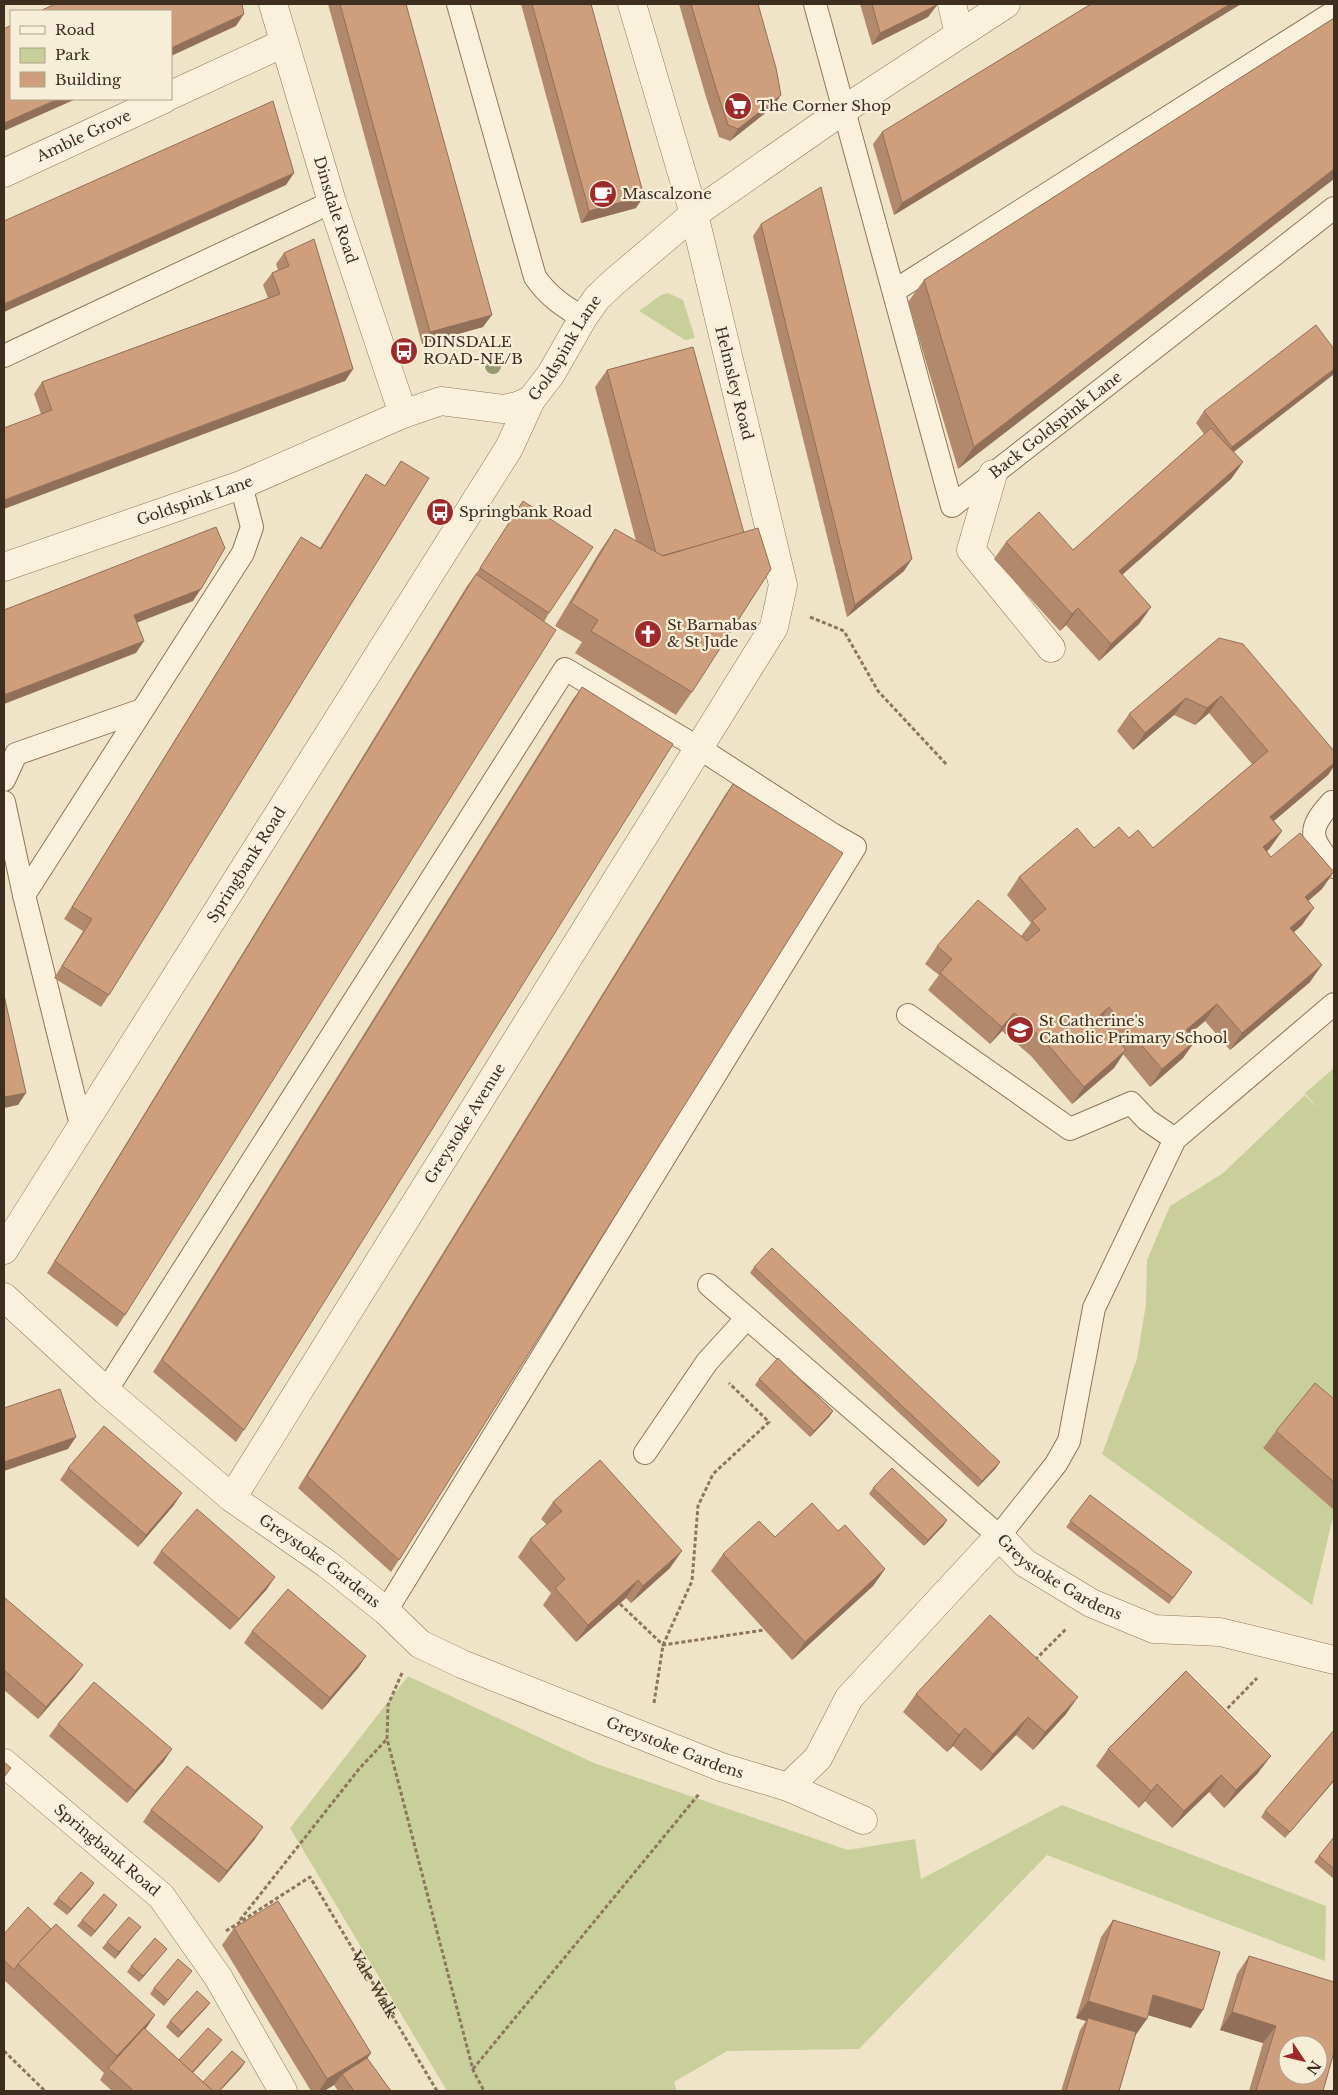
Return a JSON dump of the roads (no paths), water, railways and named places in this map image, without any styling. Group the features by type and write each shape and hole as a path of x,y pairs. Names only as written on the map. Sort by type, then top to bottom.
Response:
{"street":[{"name":"Dinsdale Road","path":"273,4 332,202 403,414"},
{"name":"Helmsley Road","path":"632,4 694,214 784,585 774,627 699,748"},
{"path":"952,4 960,34"},
{"name":"Goldspink Lane","path":"4,567 241,484 403,414 441,401 503,409 531,400 551,374 583,318 614,282 694,214 845,109 1006,4"},
{"path":"172,95 284,43"},
{"name":"Amble Grove","path":"4,174 162,100"},
{"name":"Springbank Road","path":"4,1250 82,1129 509,448 531,400"},
{"path":"993,474 971,550 1051,648"},
{"name":"Greystoke Avenue","path":"232,1498 699,748"},
{"name":"Greystoke Gardens","path":"4,1297 106,1390 232,1498 327,1564 386,1611 420,1644 462,1664 721,1767 788,1787 818,1758 849,1698 999,1536 1025,1563 1091,1603 1154,1629 1220,1632 1334,1660"},
{"name":"Springbank Road","path":"4,1763 161,1896 218,1977 283,2091"},
{"path":"788,1787 863,1820"}],"lane":[{"path":"458,4 535,276 545,292 583,318"},
{"name":"Back Goldspink Lane","path":"815,4 952,506 1334,208"},
{"path":"894,291 1334,12"},
{"path":"4,356 332,202"},
{"path":"24,895 243,553 252,527 241,484"},
{"path":"106,1390 565,669 699,748 854,847 386,1611"},
{"path":"4,780 16,754 142,710"},
{"path":"4,802 24,895 82,1129"},
{"path":"1332,802 1317,818 1314,829 1316,844 1334,867"},
{"path":"709,1285 999,1536 1056,1464 1068,1441 1094,1308 1176,1139 1334,1004"},
{"path":"908,1015 1070,1129 1131,1103 1147,1120 1176,1139"},
{"path":"646,1453 708,1362 746,1319"}],"place":[{"name":"The Corner Shop","path":"738,106"},
{"name":"Mascalzone","path":"603,194"},
{"name":"DINSDALE ROAD-NE/B","path":"404,351"},
{"name":"Springbank Road","path":"440,512"},
{"name":"St Barnabas & St Jude","path":"648,634"},
{"name":"St Catherine's Catholic Primary School","path":"1020,1030"}]}
